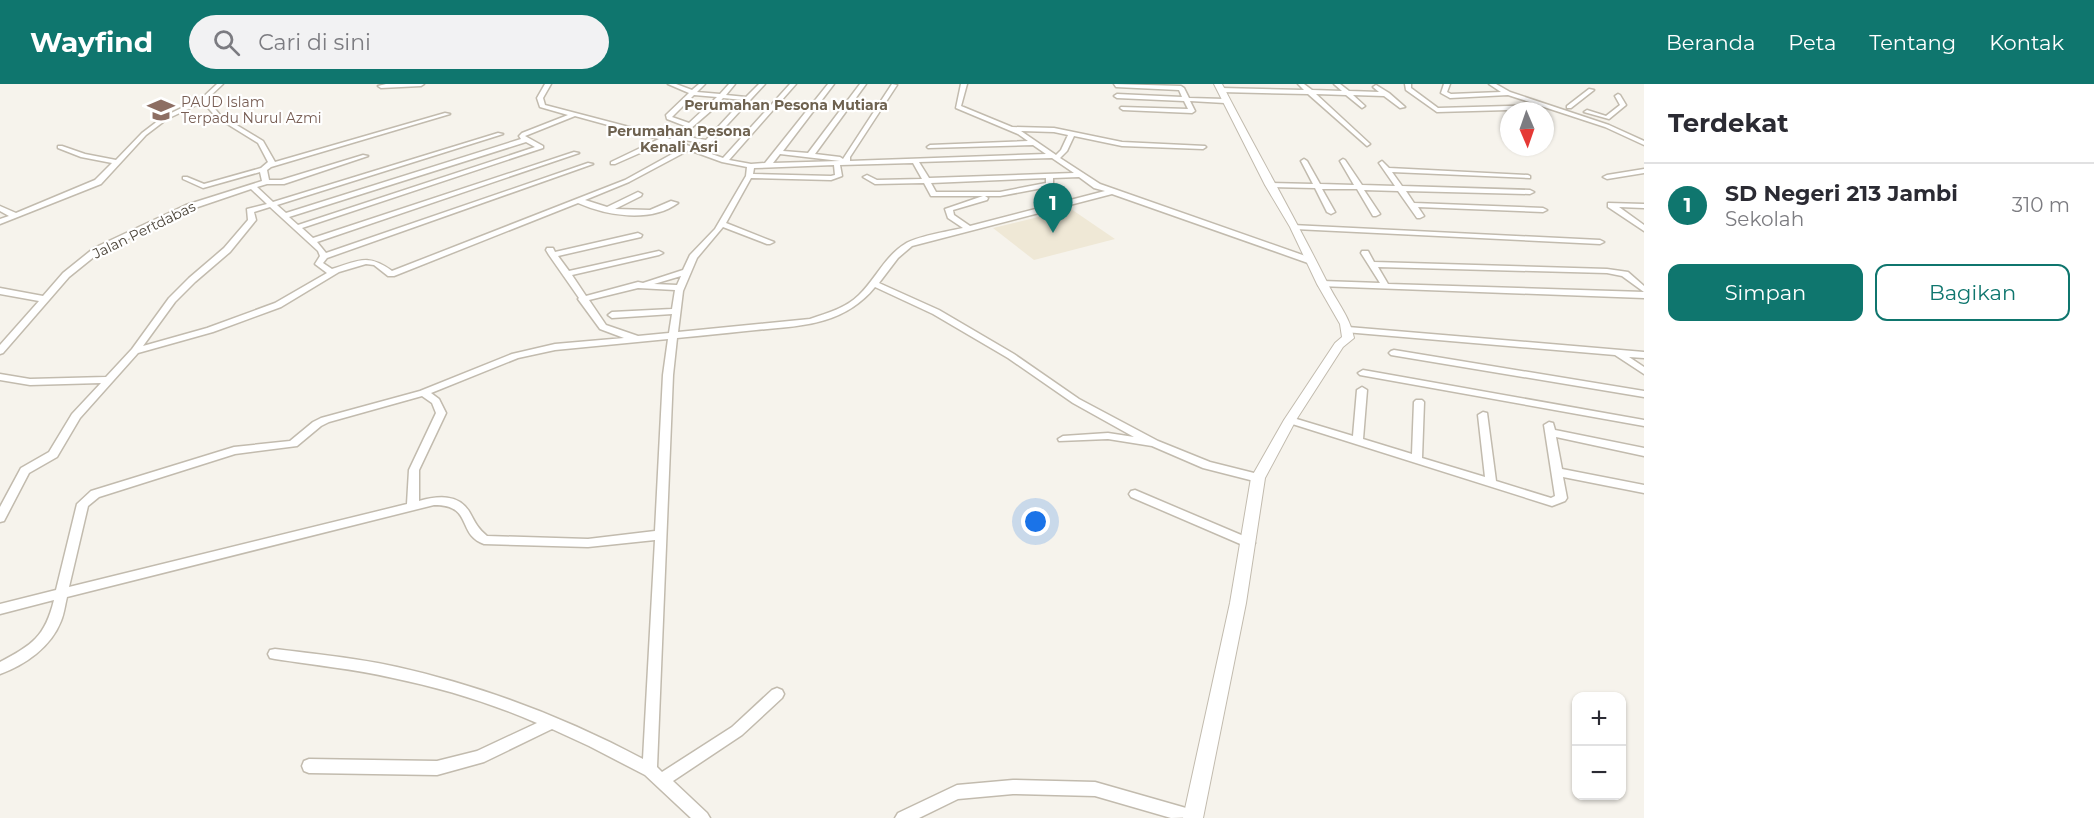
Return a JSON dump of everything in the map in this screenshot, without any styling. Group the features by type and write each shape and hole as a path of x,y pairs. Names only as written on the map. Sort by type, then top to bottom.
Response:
{"street":[{"path":"0,222 94,184 128,148 165,118 204,99 220,84"},
{"path":"381,86 421,84"},
{"path":"548,84 540,98 542,106 671,139 708,142"},
{"path":"671,84 692,94 748,99"},
{"path":"690,126 669,118 702,84"},
{"path":"613,163 671,139 690,126 732,84"},
{"path":"698,152 762,84"},
{"path":"724,161 793,84"},
{"path":"767,166 831,84"},
{"path":"810,156 863,84"},
{"path":"964,84 958,107 1012,129 1079,175 1110,192 1311,261"},
{"path":"1262,84 1270,101"},
{"path":"1301,84 1367,144"},
{"path":"1336,84 1362,106"},
{"path":"1408,84 1408,89 1437,111 1500,109"},
{"path":"1447,84 1444,93 1454,97 1508,93"},
{"path":"1492,84 1532,102"},
{"path":"671,139 724,161 751,166 837,165 846,162 894,85"},
{"path":"1116,85 1181,88 1192,111 1123,108"},
{"path":"903,818 957,792 1013,787 1095,789 1193,817 1249,543 1258,478 1290,420 1339,345 1348,338 1348,330 1219,87 1265,91 1388,95"},
{"path":"1376,87 1402,107"},
{"path":"1566,109 1591,90"},
{"path":"1117,96 1225,101"},
{"path":"1554,108 1607,118 1623,105 1618,96"},
{"path":"204,99 218,116 261,142 272,165"},
{"path":"1566,109 1644,143"},
{"path":"185,178 203,186 447,114"},
{"path":"538,150 541,147 522,136 575,114"},
{"path":"1012,129 1054,130 1122,144 1203,147"},
{"path":"0,518 25,471 53,454 76,416 135,351 181,290 243,234 252,220 249,212 500,134"},
{"path":"778,152 846,162 1054,157 1064,151 1072,134"},
{"path":"284,216 526,140"},
{"path":"930,147 1034,143"},
{"path":"968,146 976,159"},
{"path":"60,147 83,156 117,162"},
{"path":"135,351 269,308 335,272 366,262 376,263 388,274 394,273 627,181 688,148"},
{"path":"296,228 538,150 555,160"},
{"path":"440,153 501,195"},
{"path":"312,241 576,153"},
{"name":"Jalan Pertdabas","path":"0,351 66,275 98,250 189,207 266,182 281,182 365,156"},
{"path":"1304,161 1331,212"},
{"path":"1343,161 1376,214"},
{"path":"915,162 934,194 1000,194"},
{"path":"1382,163 1420,216"},
{"path":"335,272 319,264 324,256 428,222 590,164"},
{"path":"749,176 831,178 839,176 837,165"},
{"path":"650,770 663,444 676,311 680,288 693,257 721,224 749,176 751,166"},
{"path":"263,169 266,182"},
{"path":"1387,170 1528,177"},
{"path":"1607,177 1644,171"},
{"path":"369,175 399,195 409,208 428,222"},
{"path":"867,177 875,182 1079,175"},
{"path":"968,228 951,216 949,209 1000,194 1050,184 1049,176"},
{"path":"1270,185 1530,192"},
{"path":"253,187 312,241 324,256"},
{"path":"0,668 26,655 41,643 55,621 83,504 94,494 234,452 293,444 316,424 326,420 423,393 515,356 555,347 672,338 811,322 836,313 861,298 899,251 909,244 1110,192"},
{"path":"609,209 638,194"},
{"path":"579,200 587,205 644,213 657,212 674,202"},
{"path":"1413,205 1543,210"},
{"path":"1644,206 1611,205 1644,229"},
{"path":"0,208 15,216"},
{"path":"721,224 770,242"},
{"path":"1295,227 1504,238 1518,245 1605,246 1600,242"},
{"path":"638,235 552,252 603,327 640,340"},
{"path":"566,274 659,252"},
{"path":"1365,253 1385,285"},
{"path":"1372,264 1607,270 1626,274 1644,290"},
{"path":"582,299 687,273"},
{"path":"873,283 936,312 1011,356 1076,400 1154,443 1208,465 1258,478"},
{"path":"1322,284 1644,295"},
{"path":"638,285 680,288"},
{"path":"0,291 45,299"},
{"path":"612,315 676,311"},
{"path":"1348,330 1644,355"},
{"path":"1394,353 1644,394"},
{"path":"1618,353 1644,371"},
{"path":"1363,373 1644,423"},
{"path":"0,377 30,382 107,380"},
{"path":"1358,442 1362,390"},
{"path":"413,506 414,470 441,414 436,401 423,393"},
{"path":"1417,460 1419,402"},
{"path":"1483,415 1491,483"},
{"path":"1290,420 1552,502 1561,498 1550,429 1644,452"},
{"path":"1063,439 1108,436 1154,443"},
{"path":"1558,472 1644,489"},
{"path":"1135,494 1249,543"},
{"path":"0,609 443,500 464,509 478,537 495,542 588,543 660,535"},
{"path":"275,654 408,675 454,687 550,723 603,744 650,770 702,818"},
{"path":"662,780 737,731 777,694"},
{"path":"309,766 437,768 479,757 550,723"}],"shaded area":[{"path":"1071,209 1115,239 1034,260 993,228"}],"place":[{"name":"PAUD Islam Terpadu Nurul Azmi","path":"161,110"},
{"name":"SD Negeri 213 Jambi","path":"1053,233"}],"district":[{"name":"Perumahan Pesona Mutiara","path":"786,105"},
{"name":"Perumahan Pesona Kenali Asri","path":"679,140"}]}
